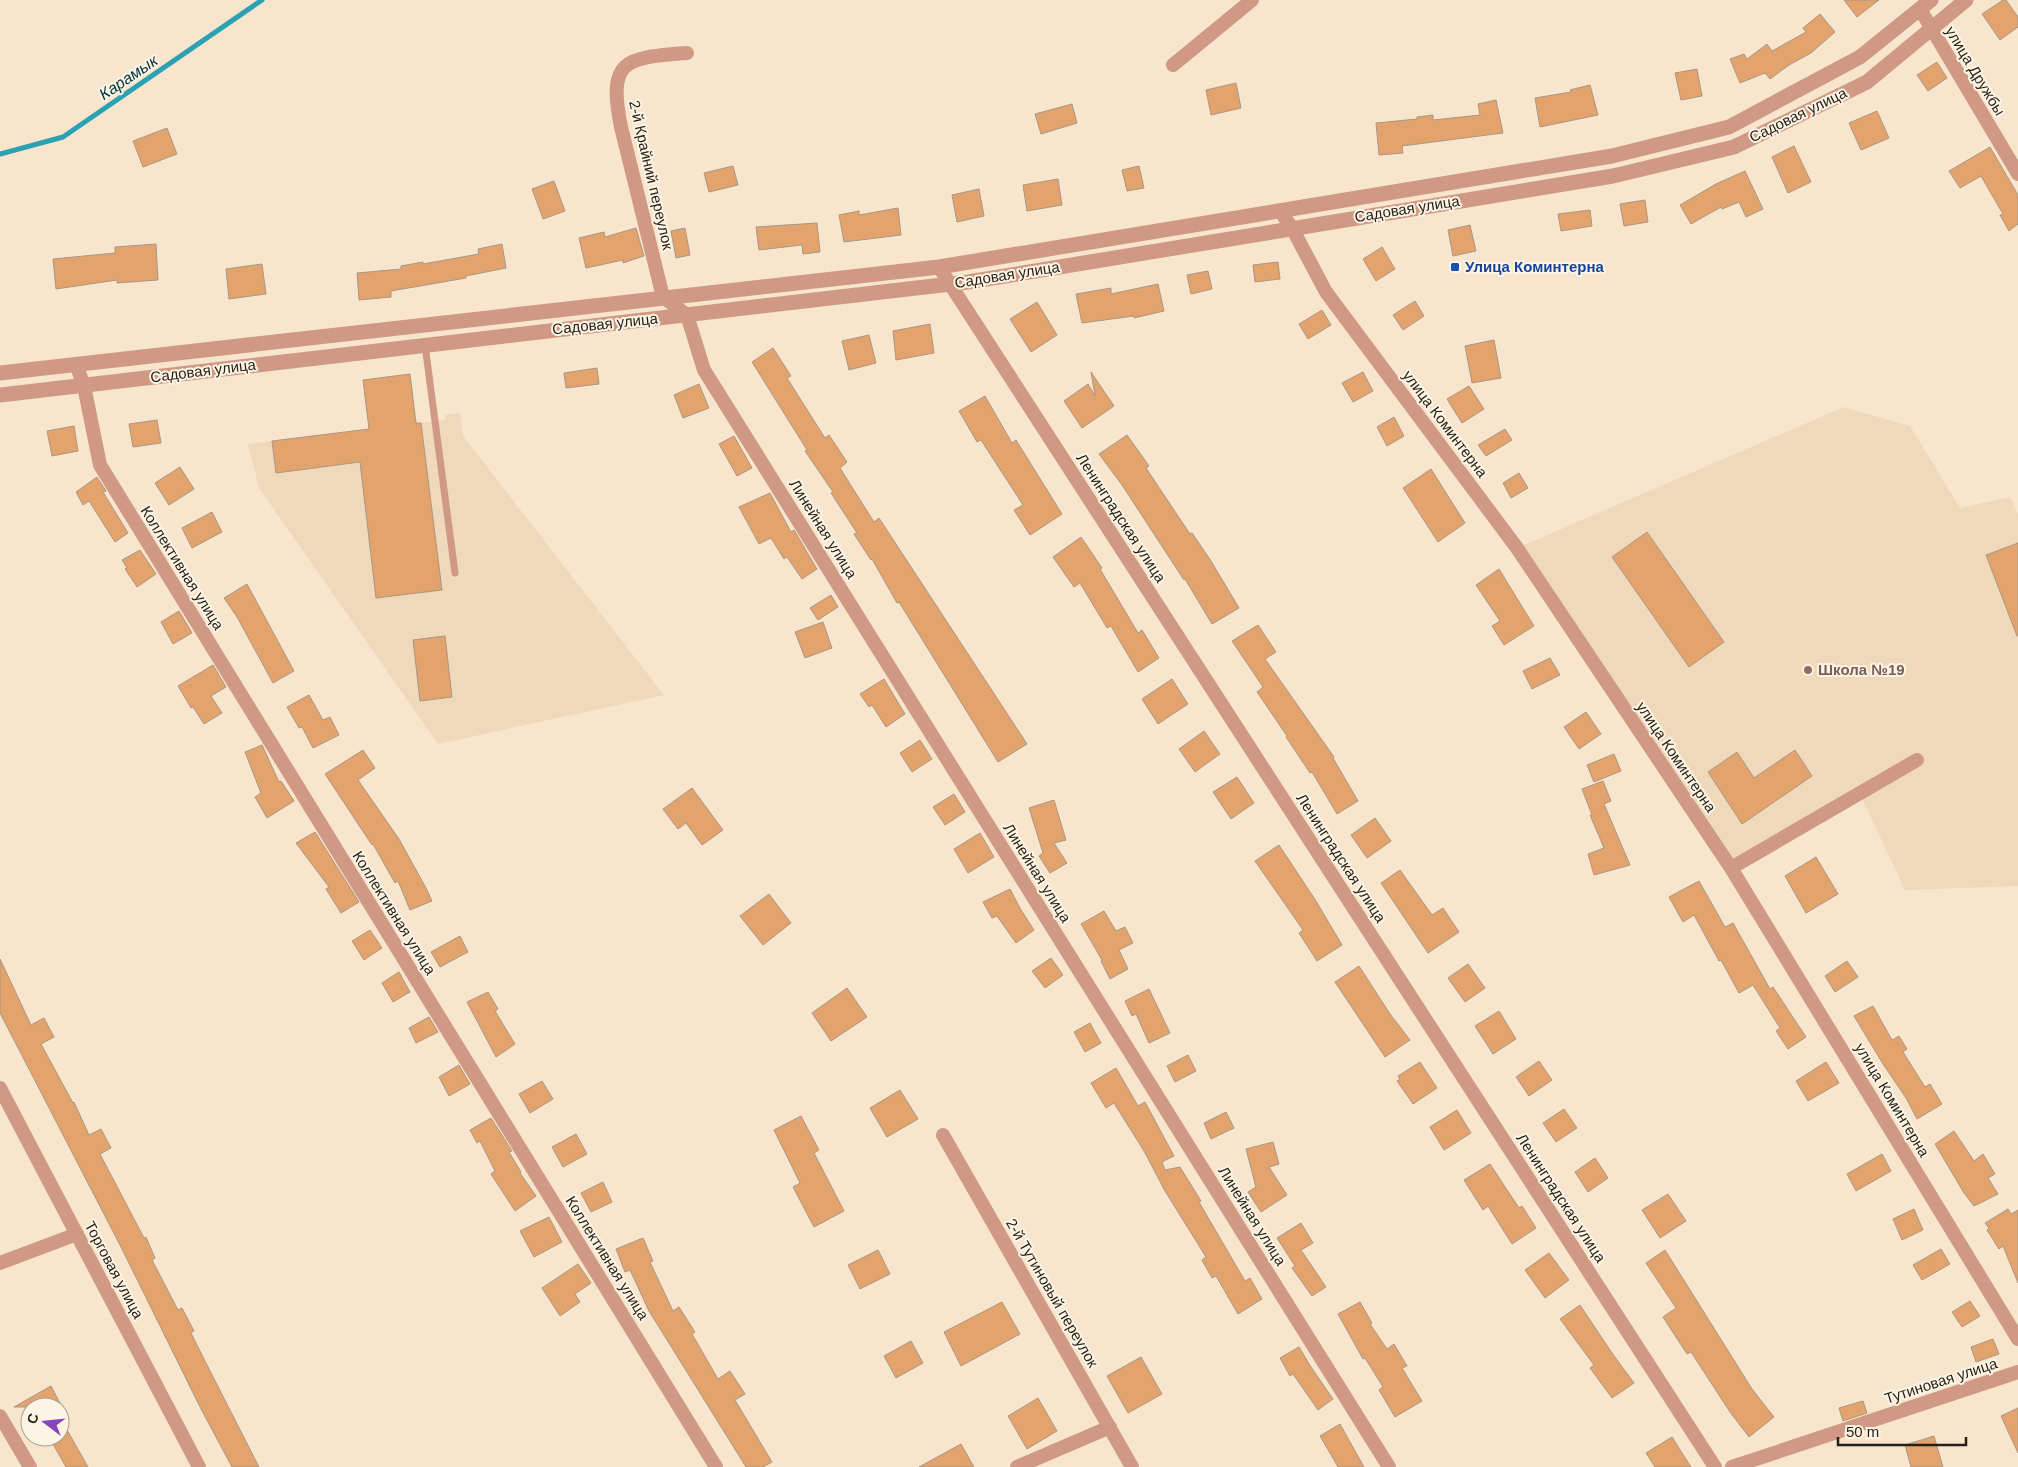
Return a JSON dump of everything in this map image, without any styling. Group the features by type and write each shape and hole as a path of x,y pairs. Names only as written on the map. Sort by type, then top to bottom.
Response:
{"street":[{"path":"1174,65 1252,0"},
{"name":"Садовая улица","path":"0,395 950,284 1613,176 1734,147 1867,82 1966,0"},
{"name":"Садовая улица","path":"0,372 939,267 1612,156 1729,127 1860,57 1925,4"},
{"name":"улица Дружбы","path":"1925,4 1931,28 2018,174"},
{"name":"2-й Крайний переулок","path":"663,297 621,127 616,101 616,83 620,72 633,60 646,56 687,53"},
{"name":"улица Коминтерна","path":"1280,211 1292,228 1326,292 1517,548 1731,868 2018,1340"},
{"name":"Ленинградская улица","path":"939,267 1715,1467"},
{"path":"663,297 687,315"},
{"name":"Линейная улица","path":"687,315 704,370 1389,1467"},
{"name":"Коллективная улица","path":"76,364 84,386 100,466 716,1467"},
{"path":"1731,868 1917,760"},
{"name":"Торговая улица","path":"0,1088 199,1467"},
{"name":"2-й Тутиновый переулок","path":"943,1134 1132,1467"},
{"path":"0,1263 77,1234"},
{"name":"Тутиновая улица","path":"1732,1467 2018,1372"},
{"path":"0,1416 30,1467"},
{"path":"1016,1467 1110,1427"}],"lane":[{"path":"425,344 455,574"}],"shaded area":[{"name":"Школа №19","path":"1844,407 1910,426 1960,508 2010,497 2018,514 2018,886 1905,890 1859,792 1731,868 1517,548"},
{"path":"460,413 463,436 664,695 438,744 259,488 248,444 445,420 445,415"}],"building":[{"path":"1844,0 1879,0 1857,17"},
{"path":"2003,0 2006,0 2018,17 2018,27 2000,40 1982,14"},
{"path":"1820,14 1835,32 1811,53 1789,65 1770,79 1765,73 1740,83 1730,59 1744,54 1747,59 1767,44 1772,51 1806,32 1803,28"},
{"path":"1937,62 1947,78 1928,91 1917,75"},
{"path":"1697,69 1702,96 1681,100 1675,73"},
{"path":"1236,83 1241,108 1211,115 1206,90"},
{"path":"1590,85 1598,115 1540,127 1535,98 1571,92 1570,90"},
{"path":"1496,100 1503,133 1402,146 1403,153 1379,155 1376,123 1417,119 1417,117 1433,115 1433,120 1480,115 1478,104"},
{"path":"1072,104 1077,123 1041,134 1035,114"},
{"path":"1877,111 1889,138 1861,150 1849,123"},
{"path":"167,128 177,154 143,167 133,141"},
{"path":"1794,146 1811,182 1788,193 1772,157"},
{"path":"1990,147 2018,195 2018,224 2009,231 2000,215 2003,214 1981,176 1960,188 1949,171"},
{"path":"733,166 738,185 709,192 704,173"},
{"path":"1139,166 1144,188 1127,191 1122,170"},
{"path":"1745,171 1763,209 1746,217 1739,202 1722,209 1721,207 1691,224 1680,205 1716,184"},
{"path":"1058,179 1062,205 1027,211 1023,185"},
{"path":"554,181 565,211 543,219 532,189"},
{"path":"979,189 984,216 957,222 952,195"},
{"path":"1645,200 1648,222 1624,226 1620,204"},
{"path":"898,208 901,235 844,242 839,215 859,211 859,215"},
{"path":"1590,210 1592,226 1561,231 1558,214"},
{"path":"817,223 820,252 803,254 802,245 759,250 756,227"},
{"path":"1470,225 1476,251 1453,256 1448,230"},
{"path":"636,228 644,256 623,263 623,260 586,268 579,238 604,232 605,237"},
{"path":"685,228 690,255 676,258 671,231"},
{"path":"156,244 158,280 117,283 117,280 56,289 53,259 115,253 115,247"},
{"path":"502,244 506,268 466,276 466,278 391,291 391,297 359,300 357,273 401,269 401,266 479,254 478,249"},
{"path":"1382,247 1395,269 1376,281 1363,259"},
{"path":"1278,262 1280,279 1255,282 1253,265"},
{"path":"262,264 266,294 229,299 226,269"},
{"path":"1208,271 1212,289 1191,294 1187,275"},
{"path":"1158,284 1164,311 1134,318 1134,316 1082,323 1076,294 1111,288 1111,294"},
{"path":"1415,301 1424,316 1403,330 1393,315"},
{"path":"1037,302 1057,335 1031,352 1010,319"},
{"path":"1322,310 1331,325 1308,339 1299,324"},
{"path":"930,324 934,353 896,360 893,331"},
{"path":"869,335 876,363 849,370 842,341"},
{"path":"1494,340 1501,378 1472,383 1465,346"},
{"path":"773,348 791,376 787,378 825,438 829,435 847,462 840,468 874,522 879,518 1027,744 998,762 899,602 897,603 872,559 854,534 857,533 831,493 833,492 805,451 807,450 752,362"},
{"path":"597,368 599,384 566,388 564,373"},
{"path":"1091,372 1114,406 1082,428 1064,401 1088,384 1095,396"},
{"path":"1363,372 1373,391 1353,402 1342,383"},
{"path":"410,374 416,423 421,423 442,590 376,598 360,462 276,473 272,441 369,429 363,380"},
{"path":"699,384 709,408 683,418 674,395"},
{"path":"1469,386 1484,409 1462,423 1447,399"},
{"path":"985,396 1012,443 1016,440 1062,514 1030,535 1014,510 1023,505 981,440 977,442 959,411"},
{"path":"1394,417 1404,436 1387,446 1377,427"},
{"path":"157,420 161,443 133,447 129,424"},
{"path":"74,426 78,451 52,456 47,431"},
{"path":"1505,429 1512,440 1486,456 1478,445"},
{"path":"1127,435 1149,466 1146,468 1190,534 1192,533 1211,561 1239,608 1212,624 1185,579 1099,454"},
{"path":"734,436 752,468 737,476 719,444"},
{"path":"180,467 194,489 169,505 155,483"},
{"path":"1431,469 1465,523 1438,542 1403,488"},
{"path":"1519,473 1528,488 1511,498 1503,483"},
{"path":"97,477 106,491 103,492 128,533 115,542 89,501 83,505 76,492"},
{"path":"770,493 791,532 794,530 817,569 802,579 787,557 784,559 771,538 759,544 739,507"},
{"path":"212,512 222,532 192,548 182,528"},
{"path":"1647,532 1724,642 1689,667 1612,557"},
{"path":"1081,537 1102,568 1100,569 1138,633 1142,630 1159,658 1138,672 1111,626 1107,628 1080,583 1074,587 1053,557"},
{"path":"2018,543 2018,636 2017,636 1986,555"},
{"path":"140,550 156,574 137,587 125,569 127,568 122,560"},
{"path":"1499,569 1534,626 1504,645 1492,626 1500,621 1476,585"},
{"path":"247,584 294,671 273,683 237,617 224,598"},
{"path":"831,595 838,607 818,620 810,608"},
{"path":"179,611 192,633 173,644 161,622"},
{"path":"823,622 832,648 805,658 795,632"},
{"path":"1258,625 1276,652 1265,659 1334,757 1358,801 1337,814 1312,772 1310,773 1257,692 1263,687 1232,641"},
{"path":"445,636 452,697 420,701 413,640"},
{"path":"1550,658 1560,675 1532,689 1523,671"},
{"path":"213,665 226,687 211,696 222,713 204,724 193,707 191,708 178,686"},
{"path":"884,679 905,714 886,727 872,705 869,707 860,694"},
{"path":"1172,679 1188,704 1158,724 1142,699"},
{"path":"309,695 323,720 330,717 339,735 313,748 302,727 299,728 287,707"},
{"path":"1586,712 1601,734 1579,749 1564,727"},
{"path":"1204,731 1220,754 1195,772 1179,749"},
{"path":"920,740 932,759 912,772 900,753"},
{"path":"262,745 279,782 281,781 294,801 267,818 255,797 261,793 245,752"},
{"path":"363,750 375,768 358,780 399,839 432,901 410,910 398,881 395,883 373,844 325,774"},
{"path":"1795,750 1812,776 1742,824 1708,772 1737,752 1754,778"},
{"path":"1614,754 1621,771 1594,782 1587,765"},
{"path":"1237,777 1254,803 1231,819 1213,792"},
{"path":"1603,781 1611,801 1604,804 1630,865 1594,875 1588,854 1604,848 1590,815 1592,815 1582,789"},
{"path":"692,788 723,830 702,845 686,823 678,829 663,809"},
{"path":"954,794 965,812 945,825 933,807"},
{"path":"1054,800 1066,840 1054,843 1067,863 1050,873 1039,856 1043,853 1029,808"},
{"path":"1375,818 1391,841 1367,858 1351,835"},
{"path":"315,832 359,902 341,913 326,889 329,887 296,843"},
{"path":"980,833 994,857 968,873 954,849"},
{"path":"1279,845 1342,945 1317,961 1299,933 1303,930 1255,861"},
{"path":"1816,857 1838,894 1806,913 1785,876"},
{"path":"1400,870 1432,915 1443,908 1459,932 1428,953 1381,883"},
{"path":"1699,881 1725,927 1733,923 1770,989 1773,987 1806,1037 1788,1049 1776,1031 1780,1028 1753,985 1739,993 1694,915 1683,922 1669,897"},
{"path":"1010,889 1034,930 1016,943 997,916 992,918 983,902"},
{"path":"769,894 791,923 763,945 740,916"},
{"path":"1104,911 1116,931 1125,927 1133,943 1119,950 1128,969 1110,979 1102,960 1081,924"},
{"path":"370,930 382,948 364,960 352,941"},
{"path":"460,936 468,952 440,967 431,952"},
{"path":"1051,958 1063,975 1045,988 1032,971"},
{"path":"0,959 31,1025 44,1018 54,1037 41,1044 74,1102 89,1135 101,1129 111,1148 100,1154 144,1238 146,1237 155,1258 152,1260 178,1310 182,1308 194,1331 191,1333 259,1467 232,1467 201,1409 122,1249 0,1013"},
{"path":"1847,961 1858,977 1835,992 1825,976"},
{"path":"1468,964 1485,988 1465,1002 1448,978"},
{"path":"1359,966 1390,1014 1410,1040 1385,1057 1335,982"},
{"path":"399,972 410,992 393,1002 382,983"},
{"path":"847,988 867,1017 831,1041 812,1013"},
{"path":"1149,989 1170,1033 1149,1043 1136,1014 1132,1016 1125,1001"},
{"path":"488,992 498,1009 495,1011 515,1044 496,1057 467,1002"},
{"path":"1873,1006 1892,1040 1899,1036 1907,1049 1903,1052 1925,1087 1930,1084 1942,1104 1917,1119 1906,1098 1854,1016"},
{"path":"1499,1011 1516,1039 1493,1054 1475,1026"},
{"path":"429,1017 438,1032 416,1043 409,1028"},
{"path":"1090,1023 1101,1043 1085,1052 1074,1032"},
{"path":"1188,1055 1196,1071 1175,1082 1167,1066"},
{"path":"1539,1061 1552,1080 1529,1096 1516,1077"},
{"path":"1420,1062 1437,1088 1413,1104 1397,1081 1400,1079 1398,1076"},
{"path":"1826,1062 1839,1083 1808,1101 1796,1081"},
{"path":"459,1065 470,1084 449,1096 439,1077"},
{"path":"1116,1068 1138,1106 1145,1102 1174,1156 1162,1162 1165,1170 1180,1167 1245,1281 1250,1278 1262,1299 1238,1314 1216,1276 1212,1278 1202,1260 1206,1257 1114,1103 1106,1108 1091,1083"},
{"path":"542,1081 553,1099 530,1113 519,1094"},
{"path":"900,1090 918,1119 887,1137 870,1108"},
{"path":"1564,1109 1577,1128 1556,1142 1543,1123"},
{"path":"1457,1110 1471,1133 1444,1150 1430,1127"},
{"path":"1226,1112 1234,1128 1211,1139 1204,1123"},
{"path":"801,1116 819,1150 814,1153 844,1211 814,1227 793,1187 800,1183 774,1130"},
{"path":"491,1118 512,1151 509,1152 520,1173 536,1196 515,1211 491,1174 495,1171 480,1141 477,1143 470,1130"},
{"path":"1954,1131 1974,1161 1983,1154 1995,1174 1988,1178 1998,1194 1974,1206 1964,1193 1935,1144"},
{"path":"576,1134 587,1154 563,1167 552,1147"},
{"path":"1273,1142 1279,1164 1269,1167 1287,1195 1261,1212 1248,1192 1256,1187 1246,1149"},
{"path":"1882,1154 1891,1171 1856,1191 1847,1174"},
{"path":"1595,1158 1608,1178 1588,1192 1575,1172"},
{"path":"1490,1164 1519,1208 1522,1206 1536,1228 1512,1244 1488,1206 1483,1210 1464,1180"},
{"path":"603,1182 612,1202 591,1212 581,1193"},
{"path":"1668,1194 1686,1221 1660,1238 1642,1210"},
{"path":"1914,1209 1923,1230 1902,1240 1893,1219"},
{"path":"2008,1209 2011,1214 2018,1210 2018,1283 2003,1246 1999,1249 1987,1230 1989,1228 1985,1223"},
{"path":"549,1217 562,1242 534,1257 520,1231"},
{"path":"1301,1223 1313,1243 1301,1250 1326,1287 1312,1296 1292,1268 1295,1266 1277,1238"},
{"path":"643,1238 653,1261 650,1262 673,1311 679,1307 695,1332 692,1334 718,1379 730,1371 745,1394 735,1400 772,1462 763,1467 746,1467 649,1311 630,1270 625,1272 616,1249"},
{"path":"1941,1249 1950,1264 1922,1280 1913,1265"},
{"path":"878,1250 890,1274 860,1289 848,1265"},
{"path":"1665,1250 1752,1389 1774,1417 1749,1437 1730,1412 1691,1352 1687,1354 1663,1317 1676,1308 1646,1263"},
{"path":"1549,1253 1569,1280 1545,1298 1525,1270"},
{"path":"578,1264 591,1283 575,1294 580,1302 560,1316 542,1288"},
{"path":"1970,1301 1980,1316 1962,1327 1952,1312"},
{"path":"1002,1302 1020,1334 961,1366 944,1332"},
{"path":"1360,1302 1372,1323 1370,1324 1387,1349 1394,1344 1407,1366 1402,1368 1422,1401 1395,1417 1379,1390 1383,1387 1365,1358 1363,1359 1338,1314"},
{"path":"1580,1305 1634,1383 1612,1398 1590,1368 1594,1365 1560,1319"},
{"path":"1993,1339 1999,1354 1976,1362 1971,1347"},
{"path":"911,1341 923,1363 896,1378 884,1356"},
{"path":"1299,1347 1333,1399 1318,1410 1293,1374 1290,1376 1280,1358"},
{"path":"1141,1357 1162,1394 1128,1413 1107,1376"},
{"path":"51,1386 57,1397 32,1397"},
{"path":"1038,1398 1057,1431 1027,1449 1008,1416"},
{"path":"1863,1401 1867,1413 1843,1421 1839,1408"},
{"path":"2018,1408 2018,1453 2001,1416"},
{"path":"1340,1424 1364,1467 1338,1467 1320,1436"},
{"path":"70,1435 88,1467 66,1467 55,1447 70,1447"},
{"path":"1934,1436 1943,1467 1911,1467 1905,1445"},
{"path":"1672,1437 1691,1467 1655,1467 1646,1453"},
{"path":"961,1444 974,1467 919,1467"}],"waterway":[{"name":"Карамык","path":"0,154 63,137 262,0"}],"place":[{"name":"Улица Коминтерна","path":"1455,267"},
{"name":"Школа №19","path":"1808,670"}]}
